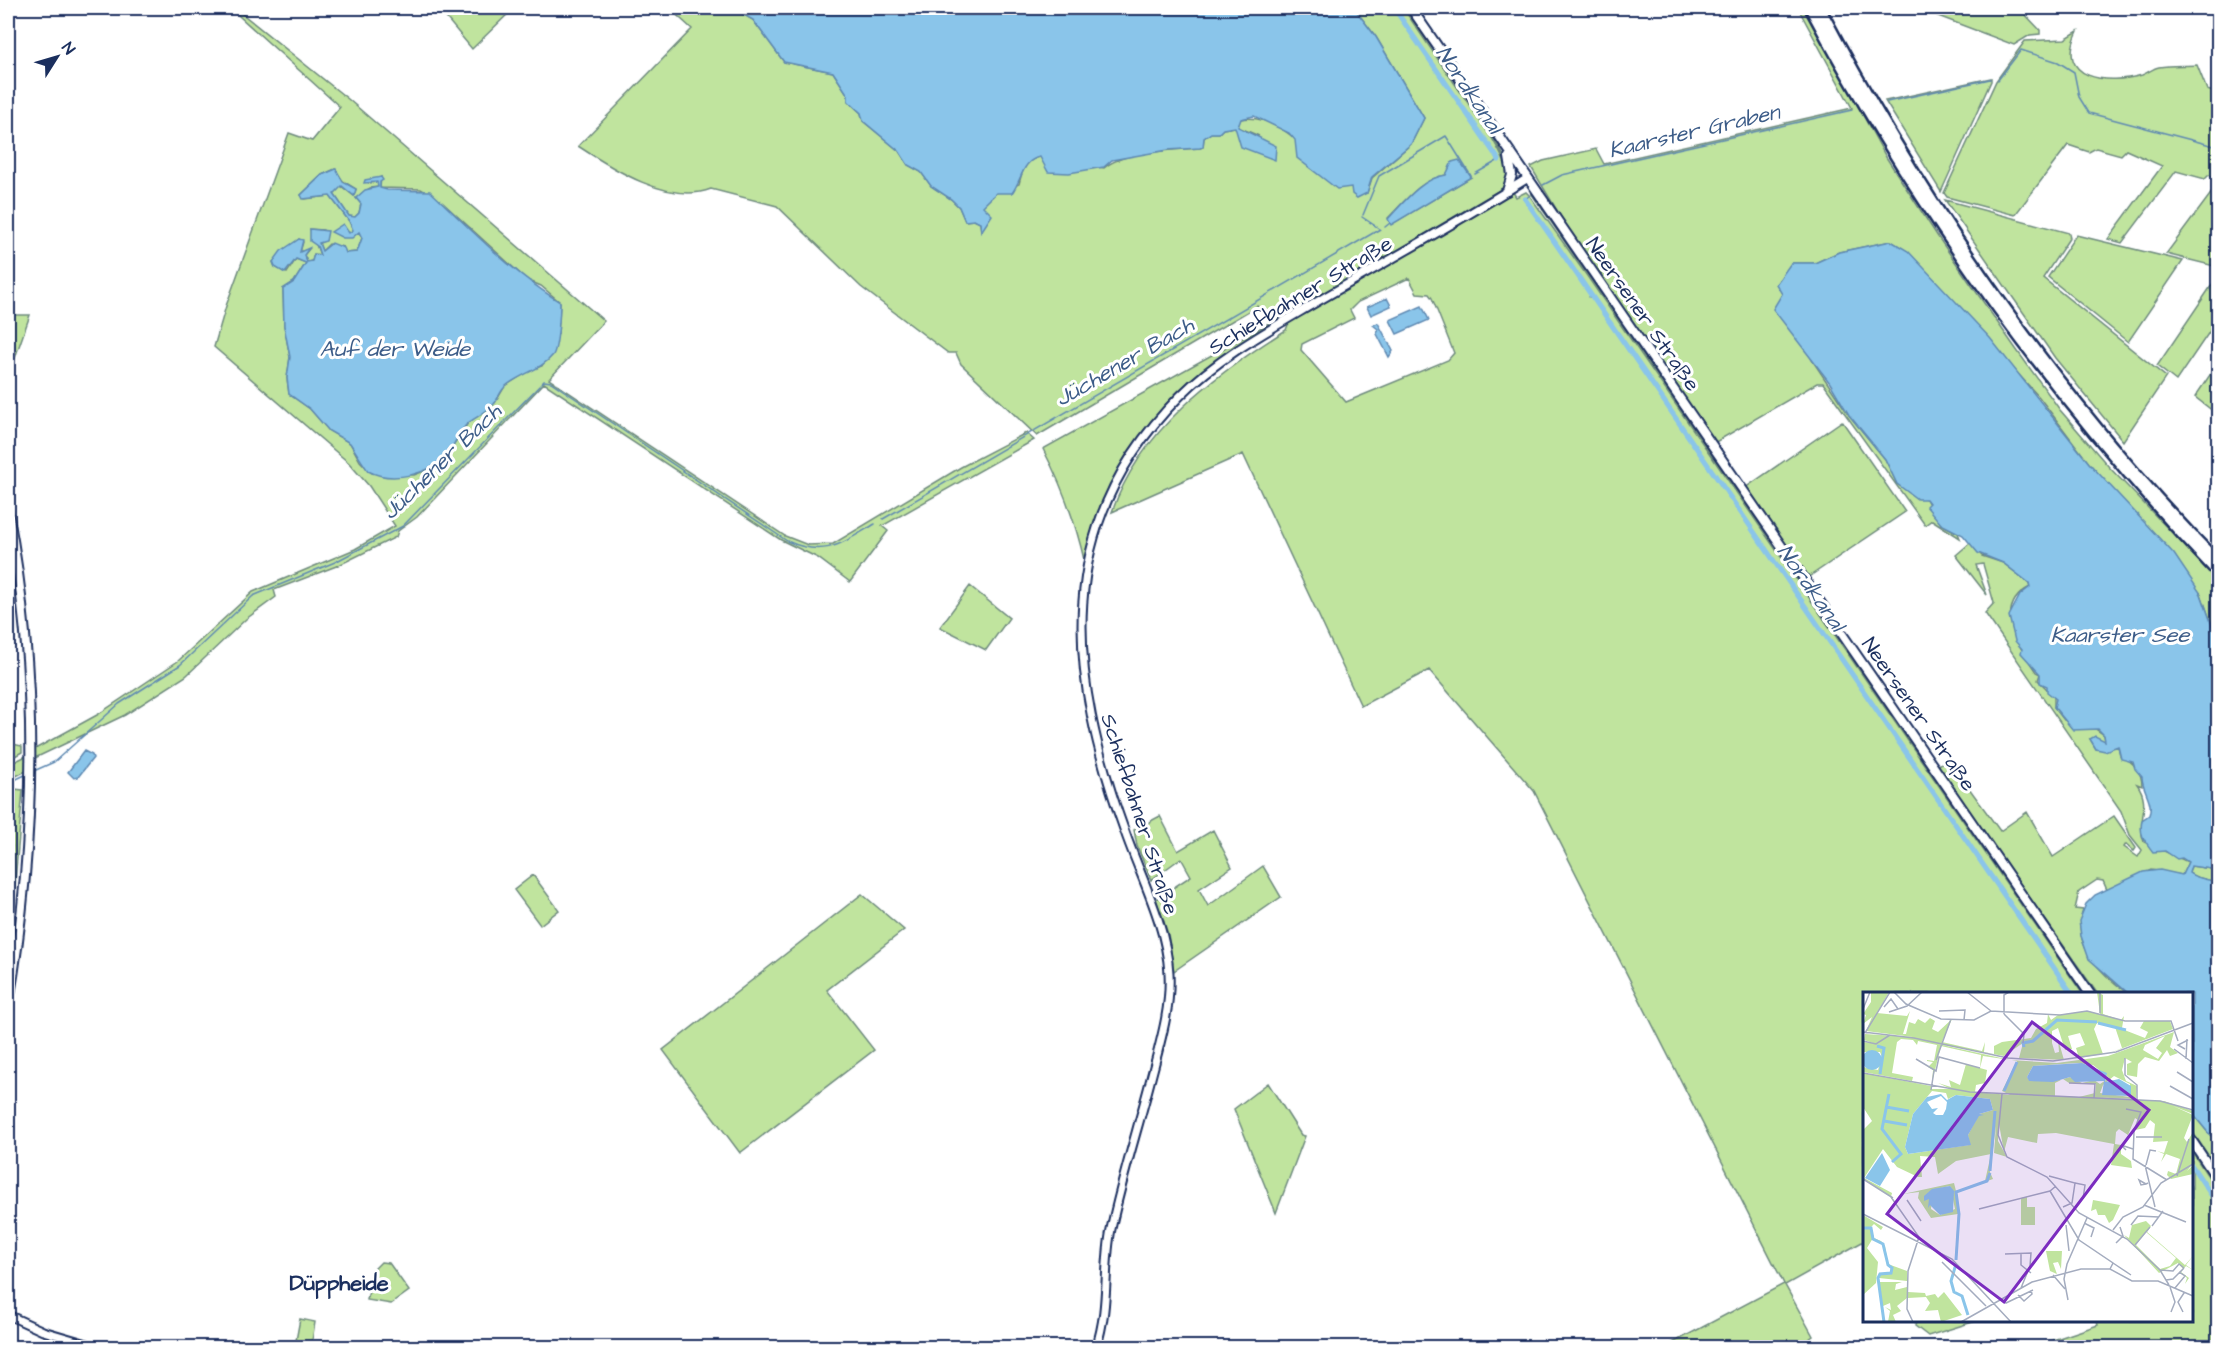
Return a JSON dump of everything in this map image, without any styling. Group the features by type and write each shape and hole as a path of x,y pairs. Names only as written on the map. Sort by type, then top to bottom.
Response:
{"highway":[{"path":"1810,8 1880,133 1997,309 2043,371 2108,451 2218,573"},
{"path":"1820,8 1887,127 2004,304 2121,454 2218,562"}],"main road":[{"name":"Neersener Straße","path":"1411,8 2089,992"},
{"path":"1504,144 1512,170 1507,191"},
{"path":"8,512 28,675 30,788 20,920 8,1007"},
{"path":"2193,1142 2218,1180"}],"street":[{"name":"Schiefbahner Straße","path":"1096,1347 1107,1302 1112,1228 1161,1041 1169,988 1163,938 1102,765 1085,693 1081,620 1087,567 1097,530 1110,497 1132,456 1167,410 1202,376 1260,335 1528,178"},
{"path":"8,1315 43,1331 101,1347"}],"green space":[{"path":"235,8 348,99 604,321 549,379 785,536 808,545 833,544 961,467 1026,433 1034,440 882,526 888,531 850,582 818,558 781,540 544,383 417,517 398,531 396,537 339,565 274,590 276,597 246,619 186,676 125,715 35,758 35,749 97,715 178,661 253,592 355,549 395,526 369,486 349,463 214,347 226,306 289,133 312,141 340,107 239,16","holes":["335,169 343,181 356,189 354,196 341,186 334,194 349,216 355,217 359,213 361,204 356,198 370,188 378,187 378,182 368,183 381,177 380,188 421,189 443,203 527,280 541,286 560,302 558,334 542,366 530,370 505,386 495,403 468,423 445,457 432,468 414,475 372,473 360,461 350,443 329,431 310,409 289,394 287,378 290,357 284,326 283,289 294,282 306,263 296,259 287,273 275,267 273,262 299,239 303,242 300,252 309,249 304,255 307,262 312,261 314,254 320,255 310,229 323,230 326,240 319,243 322,251 329,244 343,247 346,253 357,252 362,238 359,232 346,237 334,232 338,228 349,233 353,230 330,196 305,199 301,195 322,175"]},
{"path":"438,8 514,8 472,49"},
{"path":"669,8 732,8 753,20 784,62 833,72 848,95 848,101 861,113 863,121 899,151 908,165 921,172 931,186 951,199 959,207 965,221 974,220 980,223 981,231 991,215 982,206 996,193 1019,184 1025,167 1035,158 1104,168 1113,162 1136,155 1200,148 1203,147 1204,138 1211,133 1219,133 1223,129 1235,127 1259,136 1238,127 1240,119 1257,119 1274,125 1290,135 1351,185 1367,193 1372,178 1411,144 1424,118 1376,37 1354,8 1403,8 1492,138 1506,167 1508,185 1276,322 1274,321 1199,373 1159,413 1127,459 1103,510 1085,564 1068,505 1043,449 1271,322 1257,306 1037,436 961,364 956,353 948,353 861,287 777,206 711,189 695,193 660,188 624,174 578,146 692,29","holes":["1450,168 1471,177 1392,224 1388,218 1421,186 1446,175"]},
{"path":"1405,8 1441,56 1484,122"},
{"path":"1798,8 1804,8 1886,157 1938,237 2060,410 2109,467 2218,581 2218,642 2201,594 2089,463 2039,397 1907,251 1891,241 1839,252 1815,263 1791,263 1782,294 1812,360 1849,415 1885,459 1897,484 1926,499 1941,524 1958,533 1960,538 1932,520 1925,525 1823,383 1817,383 1714,443 1579,247 1531,167 1543,161 1596,149 1604,164 1852,108"},
{"path":"1917,8 2019,8 2040,30 2040,34 2030,35 2014,45"},
{"path":"2078,31 2072,47 2073,60 2079,69 2088,75 2100,78 2129,78 2159,67 2197,65 2207,90 2218,93 2218,181 2209,175 2205,179 2176,171 2122,243 2108,239 2162,166 2126,150 2121,155 2096,148 2089,152 2068,145 2015,215 1947,197 1944,193 1996,81 2025,41 2065,39"},
{"path":"1991,78 1991,81 1941,192 1885,101"},
{"path":"2218,184 2218,259 2214,266 2166,254"},
{"path":"1529,190 1591,274 2004,877"},
{"path":"1513,192 1516,197 1526,192 1587,276 2081,992 1863,992 1863,1242 1785,1285 1813,1336 1798,1347 1665,1347 1784,1284 1534,791 1429,670 1361,706 1243,454 1112,512 1125,482 1141,455 1161,430 1183,407 1233,365 1286,330 1289,322","holes":["1409,278 1417,293 1429,294 1454,353 1448,360 1346,402 1301,350 1302,344 1354,318 1350,310 1358,302"]},
{"path":"1945,200 2069,233 2070,237 2043,278 2166,377 2123,441 2055,358"},
{"path":"2076,235 2183,261 2128,342 2048,277"},
{"path":"2218,276 2218,319 2176,381 2157,366"},
{"path":"8,315 30,315 8,378"},
{"path":"2218,363 2218,415 2195,397"},
{"path":"1842,421 1905,512 1807,578 1745,488"},
{"path":"1970,543 1982,556 2003,563 2029,583 2030,587 2018,595 2012,605 2012,628 2023,651 2036,672 2040,674 2038,680 2054,696 2054,707 2064,720 2094,728 2104,735 2105,741 2090,739 2096,749 2118,746 2120,755 2133,764 2138,771 2142,780 2142,786 2137,784 2144,806 2142,835 2144,842 2188,862 2182,875 2151,870 2107,890 2103,881 2097,880 2079,892 2075,909 2083,910 2080,923 2085,947 2099,968 2127,992 2096,992 1937,766 1948,759 2000,831 2027,812 2053,857 2114,816 2136,848 2134,851 2126,844 2124,847 2138,857 2142,850 2130,835 2121,811 1985,613 1994,603 1983,564 1976,565 1987,595 1956,555"},
{"path":"970,586 1009,618 986,650 940,627"},
{"path":"8,743 22,746 22,752 8,760"},
{"path":"26,756 26,771 8,780 8,765"},
{"path":"23,790 8,961 8,868 12,846 8,846 8,791"},
{"path":"1160,816 1178,851 1213,830 1232,867 1199,889 1208,906 1263,866 1281,897 1174,971 1168,934 1156,899 1191,876 1181,858 1151,880 1137,846 1134,830"},
{"path":"2191,866 2218,870 2218,883 2192,875 2189,873"},
{"path":"533,875 559,910 540,925 514,890"},
{"path":"862,894 904,930 827,990 874,1050 740,1153 663,1050"},
{"path":"1268,1083 1301,1135 1305,1136 1276,1213 1234,1109"},
{"path":"2193,1114 2210,1135 2218,1140 2218,1170 2193,1132"},
{"path":"2193,1154 2218,1191 2218,1347 2032,1347 2098,1325 2097,1322 2193,1322"},
{"path":"381,1262 389,1263 409,1291 391,1304 367,1300 373,1270"},
{"path":"300,1319 315,1322 311,1347 295,1346"},
{"path":"1916,1322 1973,1322 1928,1336 1915,1326"}],"water":[{"path":"732,8 1354,8 1376,37 1424,118 1411,144 1372,177 1367,193 1357,198 1352,194 1351,187 1337,189 1297,158 1295,140 1289,133 1254,116 1241,119 1238,127 1276,146 1275,160 1241,147 1235,127 1223,129 1219,133 1211,133 1204,138 1203,147 1200,148 1168,150 1112,160 1104,167 1069,173 1048,172 1040,157 1029,162 1012,193 996,193 983,206 992,215 981,232 980,223 974,220 965,221 959,207 951,199 931,186 921,172 908,165 899,151 863,121 861,113 848,101 848,95 833,72 784,62 753,20"},
{"path":"1459,160 1471,177 1391,225 1388,219 1414,192 1429,181 1446,175 1452,162"},
{"name":"Auf der Weide","path":"336,169 343,182 356,189 354,196 342,186 334,194 349,216 355,217 359,213 361,204 356,198 365,190 378,187 377,182 364,183 365,180 381,177 383,180 380,182 380,188 387,190 430,191 525,278 560,302 553,355 543,364 505,387 491,407 465,426 440,461 422,472 411,475 389,477 368,471 350,443 329,431 310,409 289,394 287,378 290,357 284,326 283,289 294,282 306,263 296,259 285,273 275,267 273,262 281,251 299,239 303,240 300,252 309,248 304,255 307,262 312,261 314,254 320,255 317,246 310,241 310,229 328,231 326,241 319,243 322,251 332,243 344,248 346,253 357,252 362,238 359,232 352,238 343,238 331,232 343,224 349,233 353,230 330,196 303,199 301,195 322,175"},
{"name":"Kaarster See","path":"1891,241 1908,251 1990,338 2089,463 2174,554 2201,594 2218,642 2218,870 2191,866 2189,873 2218,883 2218,1140 2210,1135 2193,1114 2193,992 2127,992 2089,959 2081,936 2079,921 2086,904 2095,895 2143,872 2160,870 2182,875 2188,862 2182,858 2177,859 2165,851 2153,852 2141,830 2142,820 2149,815 2149,800 2142,777 2135,769 2133,762 2121,759 2118,746 2105,751 2096,749 2090,739 2095,736 2105,741 2104,735 2098,729 2073,730 2054,707 2056,699 2047,692 2047,686 2040,683 2040,674 2021,653 2022,649 2015,641 2009,616 2020,595 2030,587 2029,583 2003,563 1978,553 1963,535 1941,524 1926,506 1929,503 1926,499 1917,499 1897,484 1885,459 1849,415 1830,383 1773,309 1782,294 1776,284 1791,263 1815,263 1839,252"},
{"path":"1387,298 1391,306 1371,315 1367,307"},
{"path":"1422,306 1429,320 1397,334 1390,320"},
{"path":"1378,323 1393,351 1389,357 1377,334 1378,329 1373,325"},
{"path":"84,751 93,758 78,777 74,778 68,772"}],"waterway":[{"name":"Nordkanal","path":"1394,8 1499,160"},
{"name":"Kaarster Graben","path":"1998,80 2021,50 2058,62 2074,72 2079,97 2089,113 2218,147"},
{"name":"Kaarster Graben","path":"1887,102 1990,79"},
{"name":"Kaarster Graben","path":"1543,185 1562,175 1852,110"},
{"path":"1363,215 1379,176 1446,136 1471,176"},
{"name":"Jüchener Bach","path":"1475,174 1499,160"},
{"name":"Kaarster Graben","path":"1525,199 1529,196"},
{"name":"Nordkanal","path":"1525,199 2071,992"},
{"name":"Jüchener Bach","path":"883,519 1380,229 1362,217"},
{"name":"Jüchener Bach","path":"1385,227 1390,223"},
{"name":"Jüchener Bach","path":"36,770 54,762 119,704 180,665 253,596 335,562 403,526 544,381 551,382 787,541 800,546 823,548 842,543 875,524"},
{"name":"Jüchener Bach","path":"8,783 25,775"},
{"name":"Nordkanal","path":"2193,1168 2218,1205"}],"district":[{"name":"Düppheide","path":"339,1282"}]}
